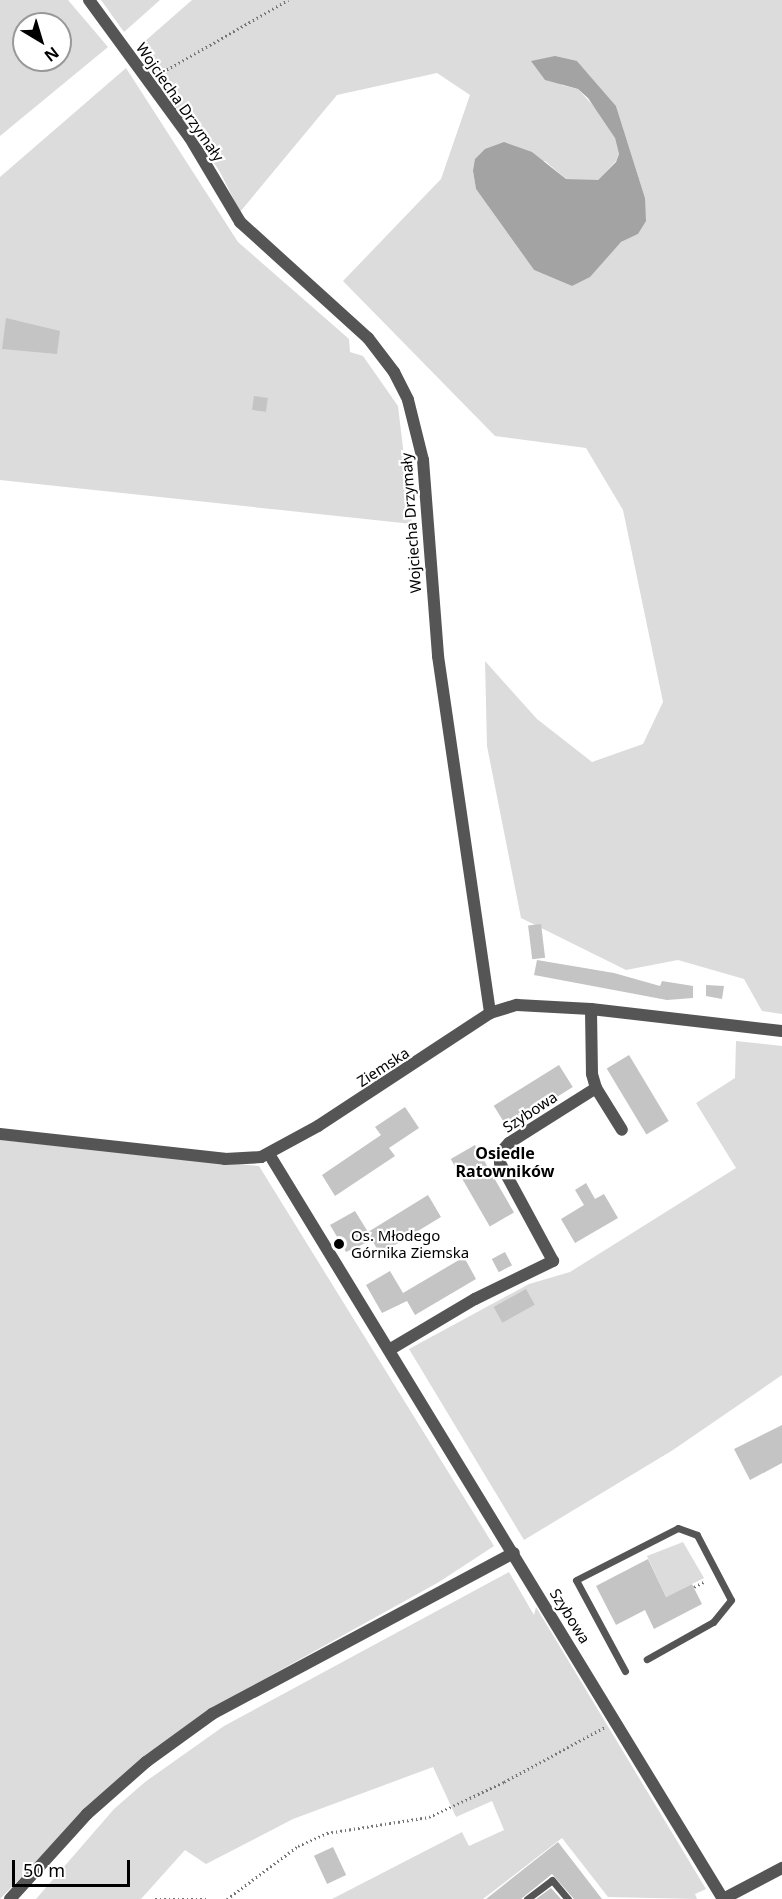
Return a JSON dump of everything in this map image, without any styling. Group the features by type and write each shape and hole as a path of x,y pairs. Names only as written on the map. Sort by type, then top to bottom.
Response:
{"street":[{"name":"Wojciecha Drzymały","path":"89,0 202,155 240,222 376,347 394,372 410,407 423,460 436,639 490,1013"},
{"name":"Ziemska","path":"0,1134 225,1160 268,1154 490,1013 517,1005 591,1009 782,1031"},
{"path":"591,1009 591,1074 596,1089 622,1130"},
{"name":"Szybowa","path":"389,1350 475,1299 553,1262 500,1163 501,1152 509,1143 596,1089"},
{"name":"Szybowa","path":"268,1154 617,1720 723,1899 782,1868"},
{"path":"10,1899 87,1814 146,1762 212,1714 514,1553"}],"lane":[{"path":"625,1671 576,1580 678,1528 697,1535 731,1600 713,1622 646,1659"},
{"path":"527,1899 552,1880 568,1899"}],"path":[{"path":"149,80 288,0"},
{"path":"694,1587 705,1581"},
{"path":"226,1899 298,1846 327,1833 429,1817 552,1758 617,1720"},
{"path":"155,1899 209,1899"}],"shaded area":[{"path":"0,0 68,0 108,47 0,136"},
{"path":"101,0 160,0 124,32"},
{"path":"192,0 782,0 782,1014 762,1011 744,979 678,960 626,970 521,918 487,746 485,661 537,719 592,762 643,744 663,702 623,510 586,448 495,436 343,281 441,179 470,95 437,73 337,95 240,212 220,172 136,49","holes":["577,61 616,106 645,198 638,234 621,242 572,286 534,270 476,189 473,171 545,161 566,179 598,180 616,161 619,154 615,138 599,112 578,89 561,85"]},
{"path":"555,56 577,61 616,106 645,198 646,221 638,234 621,242 590,277 572,286 534,270 476,189 473,171 475,159 485,149 504,142 532,152 566,179 598,180 616,162 619,154 615,138 588,98 578,89 545,80 531,61"},
{"path":"126,68 238,242 349,339 350,352 363,356 398,406 412,524 0,480 0,177"},
{"path":"736,1041 782,1046 782,1375 673,1450 524,1540 409,1349 529,1284 570,1272 736,1168 696,1103 735,1078"},
{"path":"0,1140 259,1166 494,1546 439,1582 250,1687 94,1802 0,1899"},
{"path":"683,1542 704,1578 666,1597 647,1556"},
{"path":"509,1572 534,1615 536,1607 706,1889 695,1894 697,1899 608,1897 562,1838 483,1899 332,1899 462,1832 469,1846 504,1830 492,1801 456,1817 433,1767 293,1819 206,1864 185,1850 141,1899 36,1899 114,1809 145,1782 224,1726"}],"building":[{"path":"6,318 60,331 57,354 2,349"},
{"path":"254,396 268,398 266,412 252,410"},
{"path":"541,924 545,958 532,959 528,926"},
{"path":"537,960 614,973 660,986 662,981 693,986 693,998 667,1000 534,975"},
{"path":"706,985 724,986 722,999 706,996"},
{"path":"629,1055 669,1121 646,1134 607,1068"},
{"path":"559,1065 573,1087 507,1128 494,1106"},
{"path":"405,1107 419,1128 389,1148 395,1156 335,1196 322,1175 381,1135 375,1127"},
{"path":"475,1145 514,1213 490,1227 451,1159"},
{"path":"586,1183 595,1199 604,1194 618,1218 575,1243 561,1219 584,1205 575,1190"},
{"path":"428,1195 441,1217 380,1254 372,1240 346,1252 330,1225 355,1211 368,1232"},
{"path":"505,1252 512,1265 499,1272 492,1259"},
{"path":"464,1257 476,1279 415,1315 407,1301 382,1313 366,1285 390,1271 403,1293"},
{"path":"526,1289 535,1305 502,1323 494,1307"},
{"path":"782,1425 782,1463 750,1480 734,1449"},
{"path":"648,1559 666,1597 692,1584 702,1604 654,1629 645,1610 616,1625 596,1586"},
{"path":"558,1842 602,1899 574,1899 552,1874 521,1899 486,1899"},
{"path":"333,1847 346,1875 327,1884 314,1856"},
{"path":"551,1888 561,1899 536,1899"}],"place":[{"name":"Os. Młodego Górnika Ziemska","path":"339,1244"}],"district":[{"name":"Osiedle Ratowników","path":"505,1162"}]}
